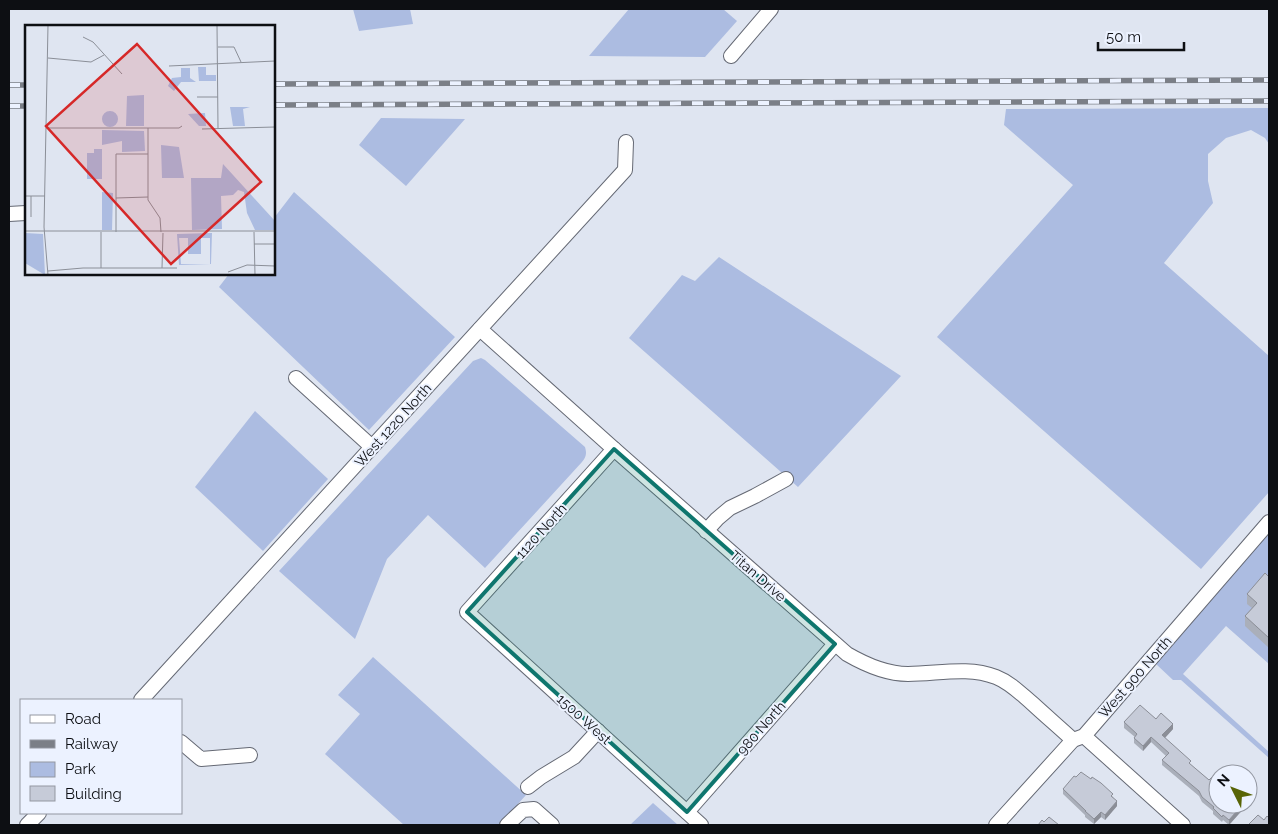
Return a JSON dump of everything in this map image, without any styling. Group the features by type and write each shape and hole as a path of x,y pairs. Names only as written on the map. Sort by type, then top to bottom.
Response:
{"street":[{"path":"731,56 771,9"},
{"name":"West 1220 North","path":"142,699 625,170 626,142"},
{"path":"9,214 25,213"},
{"name":"Titan Drive","path":"480,329 614,450 847,654 860,662 891,672 908,674 957,670 976,671 996,677 1010,684 1079,738 1183,825"},
{"path":"296,378 372,447"},
{"name":"1120 North","path":"467,612 614,450"},
{"path":"706,531 730,508 786,479"},
{"name":"West 900 North","path":"996,825 1079,738 1269,522"},
{"name":"1500 West","path":"467,612 701,825"},
{"name":"980 North","path":"687,812 835,644"},
{"path":"528,787 574,757 598,731"},
{"path":"182,743 201,759 250,755"},
{"path":"507,825 522,810 534,810 552,825"},
{"path":"27,825 38,814"}],"highlighted area":[{"path":"614,449 835,644 687,812 467,612"}],"green space":[{"path":"353,9 410,9 413,24 359,31"},
{"path":"629,9 723,9 737,21 705,57 589,56"},
{"path":"1269,108 1269,144 1265,138 1251,130 1226,138 1208,154 1208,181 1213,203 1164,263 1269,356 1269,492 1201,569 937,337 1073,185 1004,125 1006,109"},
{"path":"381,118 465,119 406,186 359,145"},
{"path":"294,192 455,337 369,430 219,287 228,275 275,275 275,217"},
{"path":"719,257 901,376 798,487 629,338 682,275 695,281"},
{"path":"481,358 585,447 585,457 485,568 428,515 387,559 355,639 279,571 473,361"},
{"path":"255,411 328,479 263,551 195,487"},
{"path":"1269,533 1269,664 1226,626 1183,674 1269,752 1269,758 1181,680 1173,680 1156,664"},
{"path":"373,657 526,795 499,825 404,825 325,754 360,714 338,695"},
{"path":"653,803 678,825 630,825"}],"building":[{"path":"1265,573 1269,577 1269,638 1245,616 1257,603 1247,594"},
{"path":"1140,705 1156,719 1161,713 1173,724 1162,735 1191,761 1189,763 1208,779 1208,802 1199,791 1162,760 1169,753 1151,737 1143,746 1134,738 1137,734 1124,722"},
{"path":"1081,772 1101,783 1113,794 1111,796 1117,801 1105,815 1101,812 1094,819 1063,789 1074,776 1076,777"},
{"path":"1219,814 1234,814 1229,820 1223,815 1222,817"},
{"path":"1258,815 1264,820 1267,816 1269,818 1269,825 1248,825"},
{"path":"1049,817 1059,825 1038,825 1042,820 1044,822"}],"railway":[{"path":"275,84 1269,80"},
{"path":"9,85 25,85"},
{"path":"275,105 1269,101"},
{"path":"9,106 25,106"}]}
